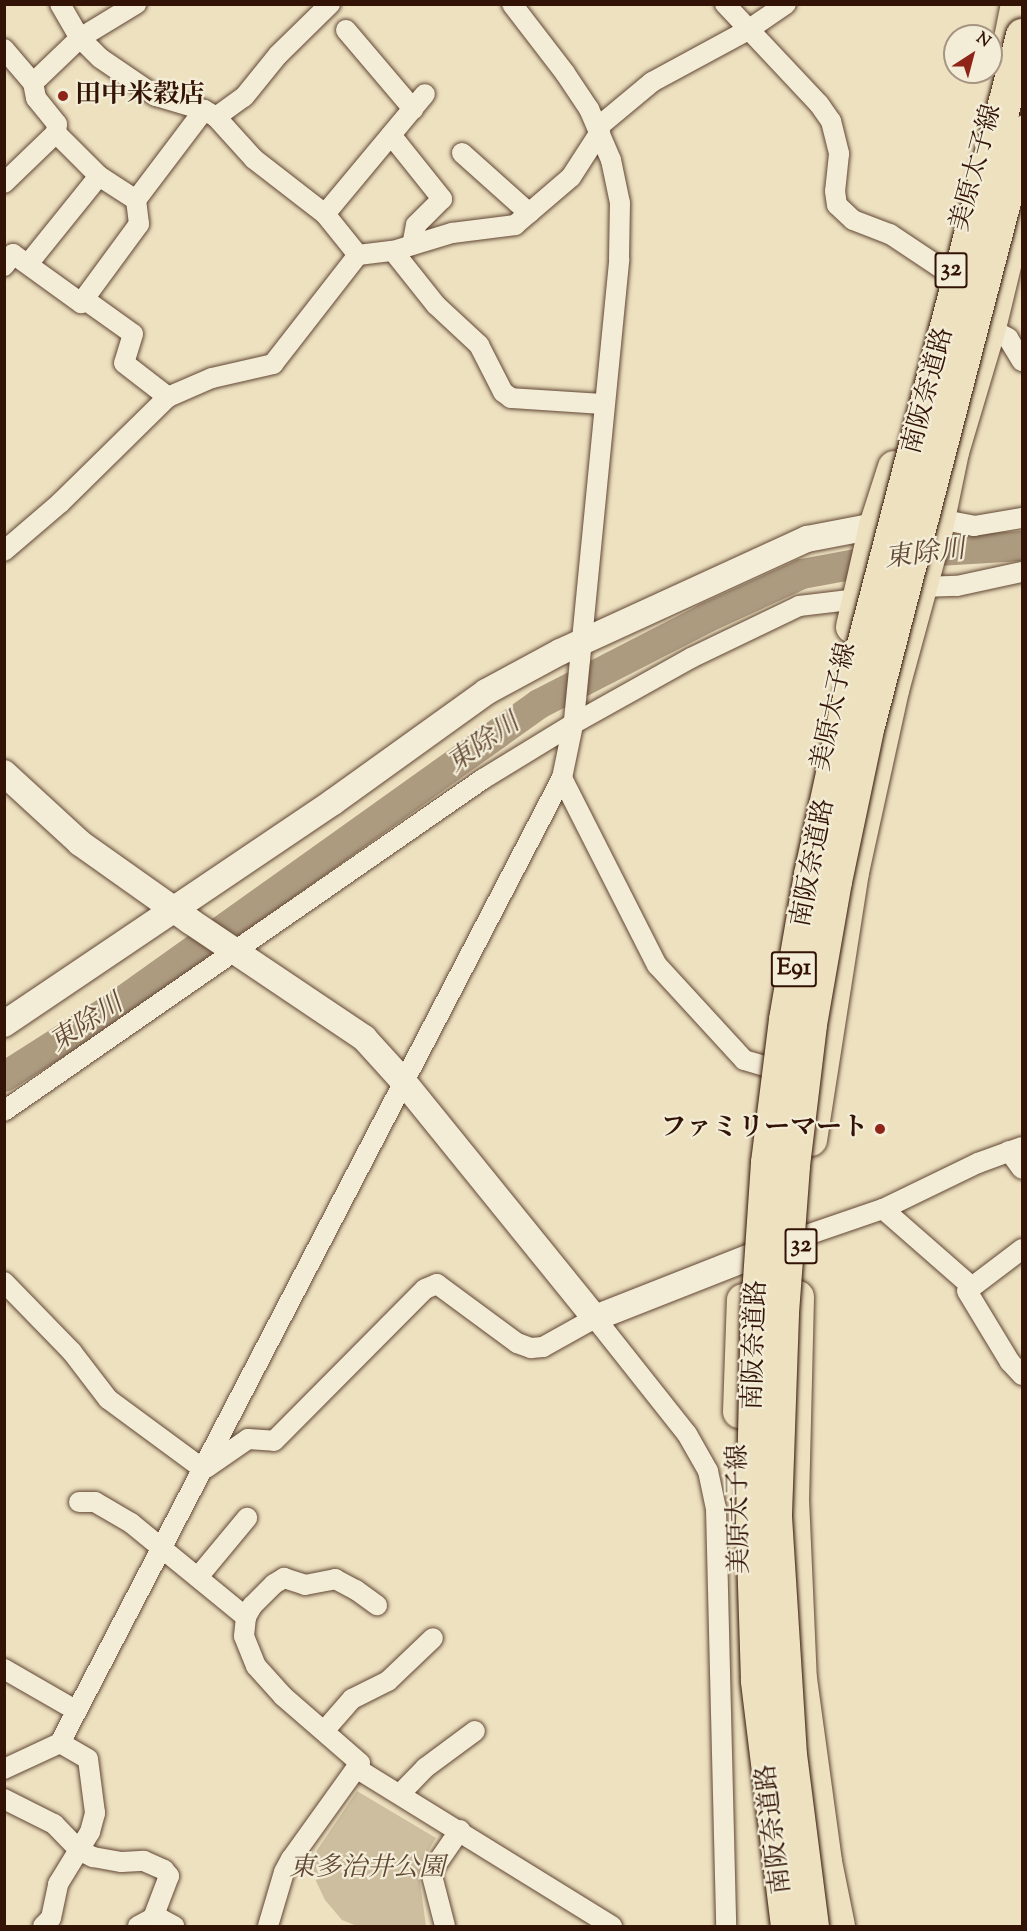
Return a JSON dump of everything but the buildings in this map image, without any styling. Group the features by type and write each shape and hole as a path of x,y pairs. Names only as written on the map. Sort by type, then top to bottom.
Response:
{"highway":[{"name":"南阪奈道路","path":"787,1926 757,1680 752,1523 757,1309 767,1162 785,1019 810,874 845,714 1023,35"},
{"name":"南阪奈道路","path":"812,1926 790,1755 775,1514 782,1312 796,1141 810,1024 835,881 868,725 1023,132"},
{"path":"757,1680 761,1757 780,1926"}],"main road":[{"name":"美原太子線","path":"780,1926 747,1673 740,1563 739,1349 745,1258 765,1066 801,860 874,529 950,274 1007,55 1017,4"},
{"name":"美原太子線","path":"839,1926 826,1862 801,1679 793,1499 801,1237 807,1167 853,872 893,690 924,581 953,452 990,328 1023,196"}],"street":[{"path":"60,4 80,38 121,75 156,96 210,114 254,159 325,214 358,255"},
{"path":"33,83 80,38 136,4"},
{"path":"99,176 12,258 81,303 139,224 136,200 210,114 244,97 278,56 330,4"},
{"path":"4,1769 60,1743 562,778 573,722 619,259 620,203 611,160 599,130 565,73 512,4"},
{"path":"725,4 819,104 831,121 839,154 837,205 853,220 890,234 950,274"},
{"path":"4,551 60,503 168,397 212,378 273,364 358,255 393,250 452,233 515,225 571,177 599,130 652,82 748,30 786,4"},
{"path":"325,214 419,101 346,30"},
{"path":"4,183 56,134 57,124 36,98 33,83 7,59"},
{"path":"56,134 99,176 136,200"},
{"path":"392,135 442,199 416,225 412,245"},
{"path":"462,153 529,213"},
{"path":"393,250 436,304 479,345 503,392 511,398 604,404"},
{"path":"84,298 134,334 124,363 168,397"},
{"path":"990,328 1008,338 1023,361"},
{"path":"938,524 974,526 1023,518"},
{"path":"4,1024 181,915 486,692 580,651 807,539 874,529"},
{"path":"924,581 957,586 1023,572"},
{"path":"4,1111 237,952 483,778 573,722 691,658 799,606 860,592"},
{"path":"4,772 46,814 80,843 181,915 364,1038 403,1081 687,1434 708,1471 716,1508 726,1926"},
{"path":"562,778 657,965 744,1060 765,1066"},
{"path":"203,1469 248,1439 274,1441 425,1289 437,1284 517,1343 531,1348 543,1347 595,1318 745,1258 883,1209 978,1162 1016,1149 1023,1168"},
{"path":"883,1209 972,1287"},
{"path":"1023,1249 967,1291 1010,1362 1023,1376"},
{"path":"4,1282 72,1352 108,1399 203,1469"},
{"path":"79,1502 95,1502 109,1508 161,1546 246,1617"},
{"path":"198,1577 247,1518"},
{"path":"268,1926 284,1872 291,1859 360,1763 283,1696 256,1666 244,1636 246,1617 259,1599 284,1578 305,1585 335,1579 377,1605"},
{"path":"324,1731 352,1699 388,1681 433,1638"},
{"path":"4,1669 76,1711"},
{"path":"400,1794 424,1768 475,1731"},
{"path":"43,1926 51,1918 58,1884 90,1832 95,1814 88,1759 60,1743"},
{"path":"357,1768 612,1926"},
{"path":"4,1799 54,1824 79,1850 93,1857 122,1862 144,1861 164,1870 168,1876 146,1922"},
{"path":"445,1926 431,1872 460,1830"},
{"path":"146,1922 161,1919 174,1926"}],"green space":[{"name":"東多治井公園","path":"357,1791 436,1838 418,1868 426,1926 357,1926 342,1920 325,1900 316,1881 311,1859"}],"waterway":[{"name":"東除川","path":"4,1077 120,1003 539,704 706,618 802,574 921,552 1022,546"}],"place":[{"name":"田中米穀店","path":"63,96"},
{"name":"ファミリーマート","path":"880,1129"}]}
